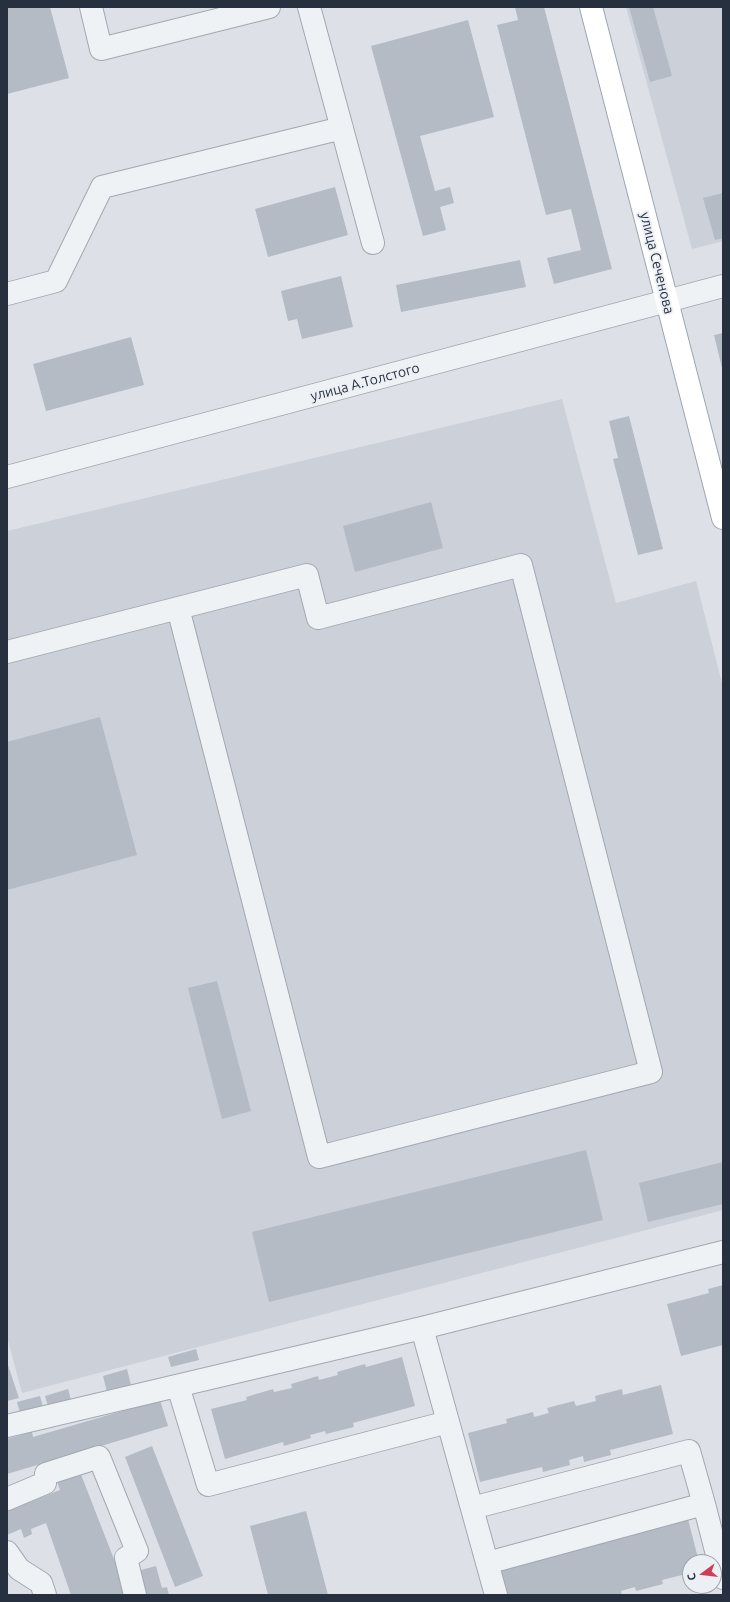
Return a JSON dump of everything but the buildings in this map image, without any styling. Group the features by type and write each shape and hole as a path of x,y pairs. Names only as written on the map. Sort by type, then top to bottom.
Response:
{"main road":[{"name":"улица Сеченова","path":"591,7 723,518"}],"street":[{"path":"91,7 101,49 269,7"},
{"path":"309,7 373,242"},
{"path":"7,294 56,281 102,187 342,128"},
{"name":"улица А.Толстого","path":"7,478 723,286"},
{"path":"7,652 178,608 307,575 318,618 521,566 651,1072 319,1157 178,608"},
{"path":"7,1426 422,1328 723,1252"},
{"path":"422,1328 496,1595"},
{"path":"178,1386 208,1485 448,1422"},
{"path":"472,1508 689,1450 720,1554"},
{"path":"7,1499 45,1483 46,1474 99,1457 137,1551 126,1558 135,1595"},
{"path":"487,1563 704,1504"},
{"path":"7,1552 19,1569 40,1583 45,1595"}],"shaded area":[{"path":"626,7 723,7 723,241 692,249"},
{"path":"562,399 616,603 696,581 723,687 723,1210 22,1393 7,1337 7,531"}]}
